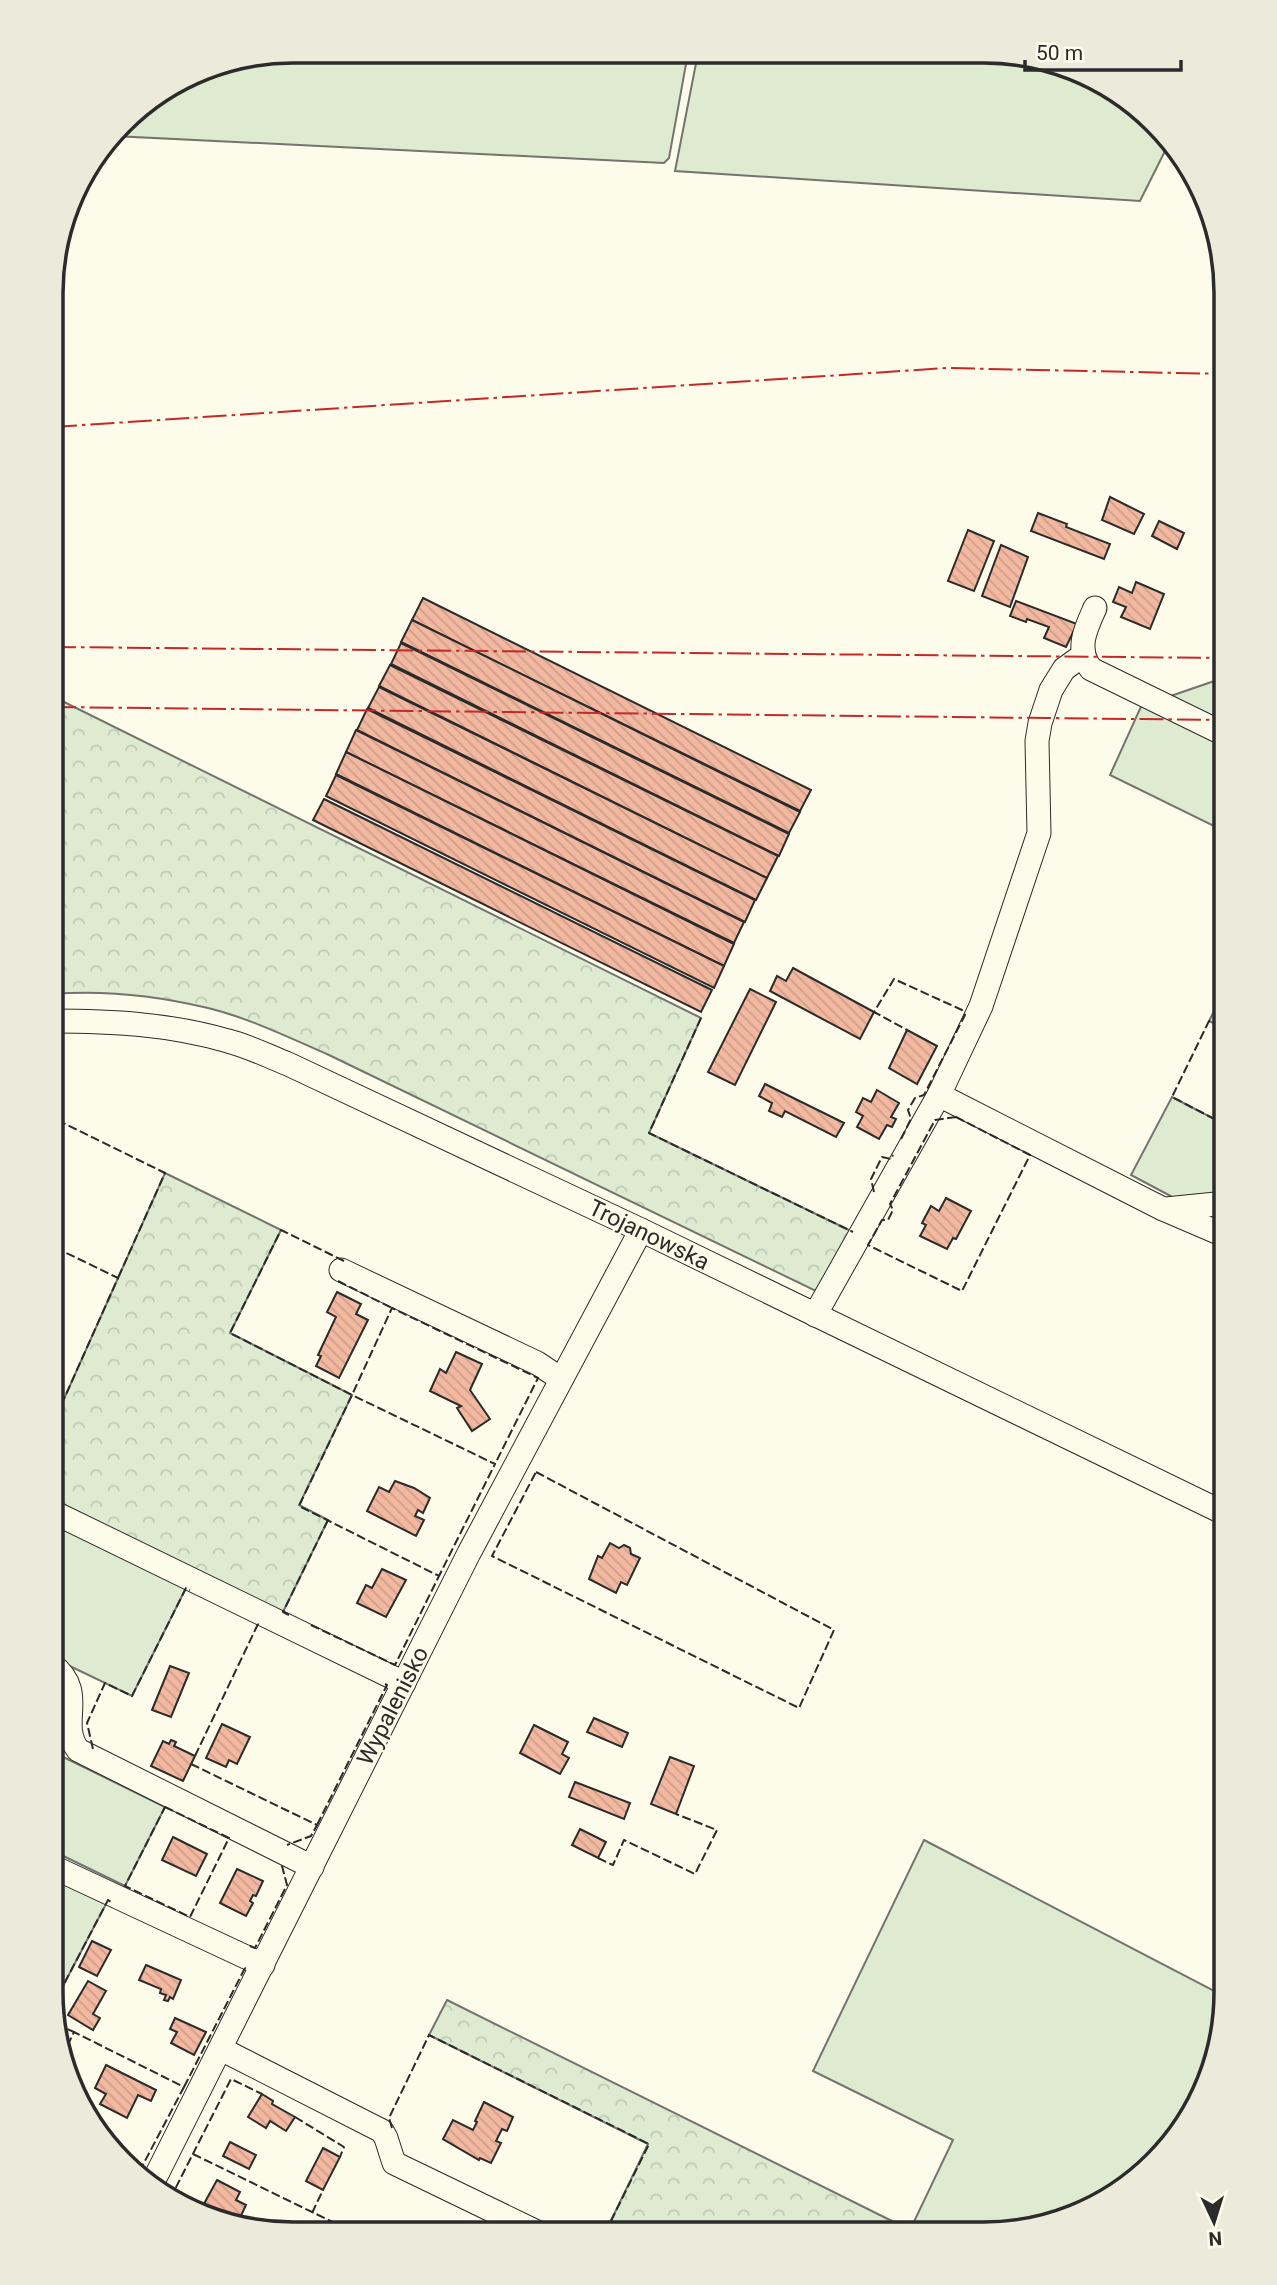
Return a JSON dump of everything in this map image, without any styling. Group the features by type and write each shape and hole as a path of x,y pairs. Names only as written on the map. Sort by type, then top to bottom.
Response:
{"street":[{"path":"1095,608 1083,634 1082,656 1091,669 1214,729"},
{"path":"815,1315 939,1095 981,1006 1039,833 1037,741 1040,723 1051,690 1064,668 1082,656"},
{"name":"Trojanowska","path":"63,1021 164,1026 230,1041 288,1064 641,1230 1214,1508"},
{"path":"939,1095 1163,1209 1214,1231"},
{"path":"1163,1209 1214,1204"},
{"name":"Wypalenisko","path":"156,2176 404,1683 641,1230"},
{"path":"341,1270 537,1363 561,1379"},
{"path":"63,1517 404,1683"},
{"path":"63,1676 72,1695 71,1741 78,1750 312,1867"},
{"path":"63,1872 263,1965"},
{"path":"221,2049 382,2131 394,2163 516,2222"}],"green space":[{"path":"686,63 669,158 664,163 124,137 165,102 191,87 219,75 263,65"},
{"path":"696,63 984,63 1029,67 1058,75 1112,102 1136,120 1165,151 1140,201 675,171"},
{"path":"1214,681 1214,724 1162,699"},
{"path":"1144,700 1214,735 1214,826 1110,775"},
{"path":"63,701 701,1018 649,1133 853,1232 820,1293 329,1055 254,1023 223,1012 170,1000 91,993 63,994"},
{"path":"1172,1097 1214,1119 1214,1195 1178,1200 1131,1175"},
{"path":"165,1173 281,1230 230,1333 352,1395 299,1505 328,1520 283,1612 63,1506 63,1401"},
{"path":"63,1526 186,1588 132,1696 63,1663"},
{"path":"63,1757 165,1807 125,1886 63,1856"},
{"path":"924,1840 1214,1991 1210,2037 1202,2066 1190,2094 1166,2132 1147,2155 1099,2191 1058,2210 1029,2218 999,2222 914,2222 953,2140 813,2071"},
{"path":"63,1884 106,1904 63,1986"},
{"path":"447,2000 894,2222 610,2222 648,2144 429,2035"}],"building":[{"path":"1110,497 1144,514 1134,534 1102,520"},
{"path":"1038,513 1110,544 1104,559 1031,531"},
{"path":"1159,521 1184,533 1177,549 1152,536"},
{"path":"968,530 994,541 974,591 948,581"},
{"path":"1001,545 1028,557 1010,607 982,596"},
{"path":"1136,582 1164,594 1150,629 1121,617 1126,607 1113,602 1119,587 1132,593"},
{"path":"423,598 811,790 800,811 412,620"},
{"path":"1016,601 1077,624 1066,647 1044,638 1049,627 1010,616"},
{"path":"412,620 800,812 789,833 401,642"},
{"path":"401,643 789,834 779,856 391,664"},
{"path":"390,665 778,856 767,878 379,686"},
{"path":"379,687 767,878 756,900 368,708"},
{"path":"367,709 755,900 745,922 357,730"},
{"path":"356,730 744,922 734,943 346,752"},
{"path":"346,752 734,944 724,966 336,774"},
{"path":"336,775 724,966 714,988 326,796"},
{"path":"324,799 712,990 701,1012 313,820"},
{"path":"793,968 874,1012 860,1039 770,991 777,976 786,981"},
{"path":"750,989 776,1002 735,1085 708,1072"},
{"path":"907,1030 937,1046 917,1084 889,1068"},
{"path":"765,1084 844,1123 836,1137 785,1111 782,1117 769,1111 772,1103 759,1096"},
{"path":"877,1090 899,1103 891,1117 896,1119 892,1127 887,1125 879,1139 857,1127 863,1116 856,1112 863,1098 871,1102"},
{"path":"946,1198 971,1211 956,1239 953,1238 947,1249 920,1236 926,1225 922,1223 931,1206 939,1211"},
{"path":"337,1292 361,1304 356,1314 368,1320 339,1378 316,1366 321,1356 318,1355 336,1317 327,1312"},
{"path":"456,1352 482,1364 470,1390 490,1419 472,1431 457,1408 461,1406 430,1391 440,1369 446,1373"},
{"path":"395,1481 430,1498 423,1513 418,1510 415,1516 424,1520 416,1536 367,1511 379,1487 389,1492"},
{"path":"610,1543 619,1548 624,1545 630,1548 631,1554 640,1558 627,1585 621,1582 616,1593 589,1579 598,1556 602,1558"},
{"path":"382,1569 406,1580 386,1617 357,1603 366,1585 372,1588"},
{"path":"170,1666 189,1673 171,1717 152,1710"},
{"path":"594,1718 628,1733 622,1747 587,1732"},
{"path":"222,1724 250,1737 237,1764 229,1760 226,1767 206,1758"},
{"path":"534,1725 568,1742 562,1754 569,1758 560,1774 520,1753"},
{"path":"171,1740 176,1742 174,1746 195,1756 183,1781 151,1766 163,1741 169,1744"},
{"path":"670,1757 694,1766 676,1814 651,1804"},
{"path":"575,1782 630,1803 624,1819 569,1797"},
{"path":"580,1829 606,1842 598,1858 572,1845"},
{"path":"173,1837 207,1854 196,1876 162,1860"},
{"path":"237,1869 263,1881 256,1896 253,1895 250,1901 253,1903 246,1916 220,1903"},
{"path":"92,1941 111,1950 97,1976 79,1967"},
{"path":"146,1965 181,1980 173,1999 170,1997 168,2001 164,2000 166,1995 160,1993 161,1989 139,1980"},
{"path":"88,1981 106,1991 93,2014 100,2018 93,2030 68,2015"},
{"path":"175,2018 206,2032 194,2055 171,2043 177,2032 170,2029"},
{"path":"106,2065 156,2090 151,2101 138,2095 127,2118 100,2104 106,2094 95,2088"},
{"path":"262,2094 273,2101 272,2104 295,2117 286,2131 270,2121 266,2128 248,2117"},
{"path":"484,2102 513,2117 507,2131 502,2129 496,2141 501,2143 491,2163 480,2158 479,2160 443,2139 453,2120 473,2130"},
{"path":"230,2142 256,2155 249,2169 223,2156"},
{"path":"323,2148 340,2157 323,2190 306,2181"},
{"path":"217,2180 240,2192 236,2200 246,2205 241,2216 204,2204"}],"fence":[{"path":"901,1139 911,1119 908,1110 915,1098 924,1095 965,1015 962,1010 894,979 874,1012 907,1030"},
{"path":"701,1018 649,1133 853,1232"},
{"path":"1214,1023 1209,1021 1172,1097 1214,1119"},
{"path":"956,1117 1030,1155 962,1291 868,1245 882,1220 888,1220 893,1210 890,1204 935,1120 956,1117"},
{"path":"63,1123 165,1173 118,1278"},
{"path":"874,1192 871,1179 882,1157 891,1159 893,1155"},
{"path":"344,1261 281,1230 230,1333 352,1395 392,1308 538,1378 495,1464"},
{"path":"63,1251 118,1278 63,1401"},
{"path":"338,1281 392,1308"},
{"path":"311,1625 395,1665 439,1576 299,1506 352,1395 495,1464 439,1576"},
{"path":"536,1472 834,1630 799,1708 492,1556 536,1472"},
{"path":"289,1615 283,1612 328,1520"},
{"path":"93,1749 87,1723 105,1683 132,1696 186,1588 190,1590"},
{"path":"195,1756 258,1624 256,1622"},
{"path":"317,1825 387,1685 385,1684"},
{"path":"191,1764 317,1825 311,1836 287,1845"},
{"path":"165,1807 229,1838 190,1917 125,1886 165,1807"},
{"path":"598,1858 613,1865 624,1840 695,1874 717,1830 676,1814"},
{"path":"250,1946 255,1948 287,1885 281,1862"},
{"path":"63,1986 108,1900 111,1902"},
{"path":"184,2087 245,1968 243,1966"},
{"path":"66,2029 74,2032"},
{"path":"69,2042 74,2032 184,2087 142,2166"},
{"path":"392,2128 389,2118 429,2035 649,2144 610,2222"},
{"path":"175,2189 231,2079 262,2094"},
{"path":"295,2117 344,2147 340,2157"},
{"path":"193,2154 332,2222"},
{"path":"312,2213 323,2190"}],"power":[{"path":"63,426 947,368 1214,374"},
{"path":"63,647 1214,658"},
{"path":"63,707 1214,720"}]}
